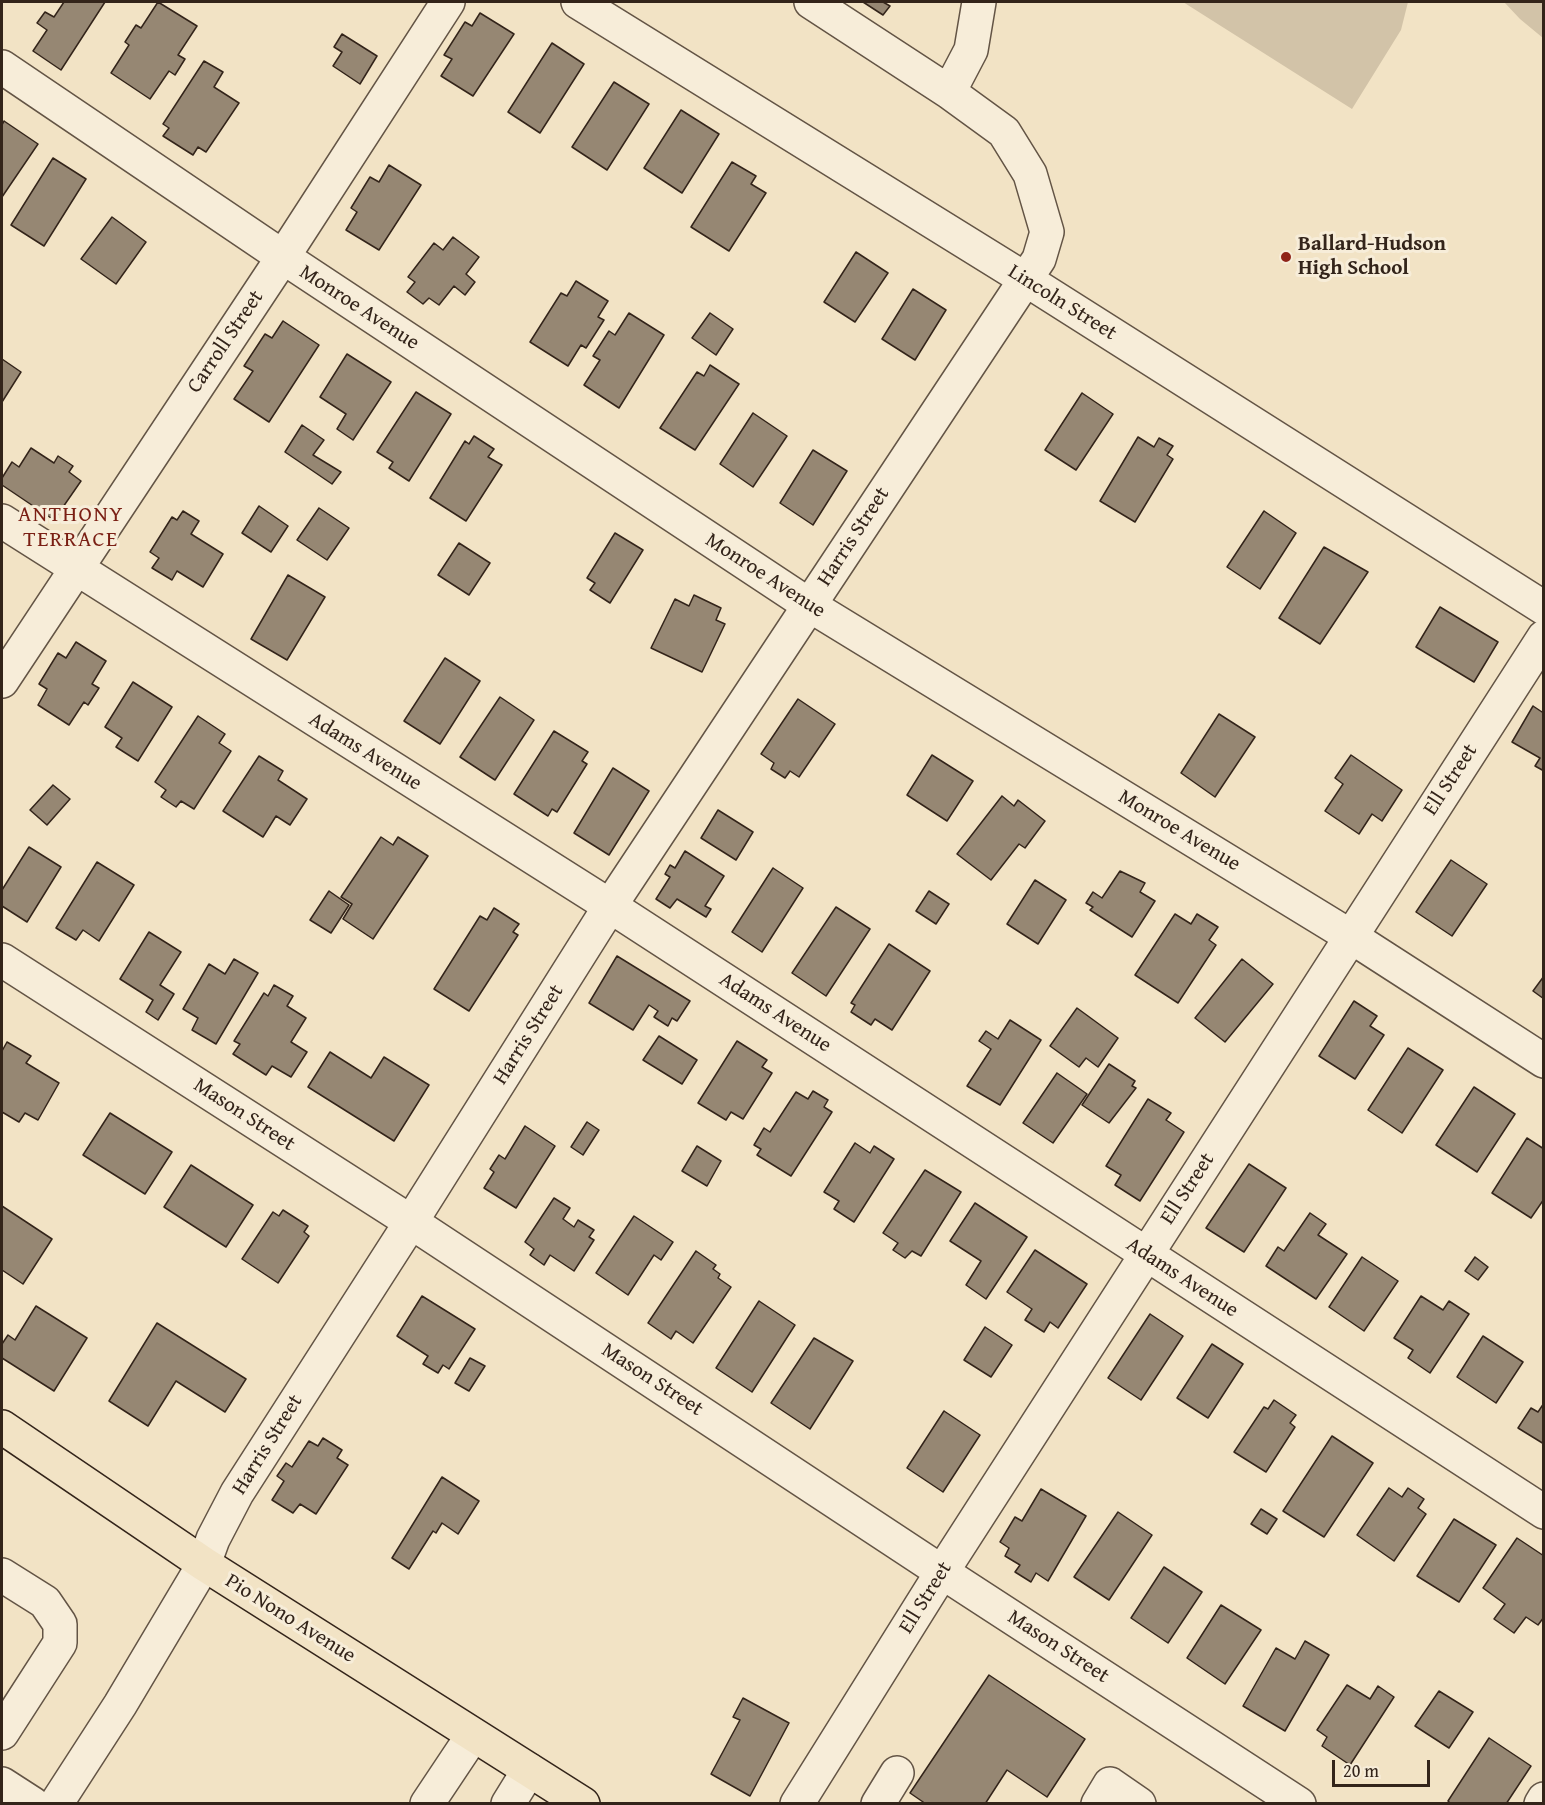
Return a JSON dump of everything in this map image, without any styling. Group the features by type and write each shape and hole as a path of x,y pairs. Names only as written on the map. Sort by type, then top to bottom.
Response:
{"main road":[{"name":"Pio Nono Avenue","path":"2,1427 204,1564 583,1803"}],"street":[{"name":"Carroll Street","path":"2,681 283,257 448,2"},
{"name":"Lincoln Street","path":"578,2 1025,279 1544,608"},
{"name":"Harris Street","path":"56,1803 120,1705 204,1564 213,1539 237,1493 610,906 1039,259 1047,232 1030,174 1004,132 949,92 811,2"},
{"path":"949,92 971,50 979,2"},
{"name":"Monroe Avenue","path":"2,67 283,257 809,605 1350,936 1544,1061"},
{"name":"Adams Avenue","path":"2,521 610,906 1544,1512"},
{"name":"Ell Street","path":"797,1803 942,1572 1544,637"},
{"name":"Mason Street","path":"2,960 411,1222 942,1572 1299,1803"},
{"path":"2,1575 45,1602 60,1624 60,1643 2,1733"},
{"path":"427,1803 473,1735"},
{"path":"508,1803 529,1770"},
{"path":"878,1803 897,1773"},
{"path":"2,1784 33,1803"},
{"path":"1098,1803 1110,1784 1139,1803"},
{"path":"1541,1803 1544,1800"}],"shaded area":[{"path":"1183,2 1408,2 1401,30 1352,109"},
{"path":"1504,2 1543,2 1543,38 1520,19"}],"building":[{"path":"64,2 105,2 61,70 33,51 47,30 37,23 45,12 54,17"},
{"path":"158,2 197,26 178,55 185,59 175,75 169,71 150,99 111,73 129,45 125,42 136,25 141,28"},
{"path":"863,2 883,2 890,6 883,15"},
{"path":"480,13 514,34 473,96 441,76 452,59 444,55 465,22 472,26"},
{"path":"342,34 377,56 360,84 333,66 342,52 334,47"},
{"path":"552,43 584,64 540,133 508,112"},
{"path":"204,61 223,72 214,87 239,103 206,152 198,147 193,155 163,136 169,128 163,124"},
{"path":"614,82 649,104 607,170 572,147"},
{"path":"681,110 719,134 682,193 644,168"},
{"path":"4,121 38,144 2,197 2,125"},
{"path":"53,158 86,179 44,246 11,225"},
{"path":"732,162 756,176 751,184 766,193 729,251 691,227"},
{"path":"389,165 421,185 379,250 346,230 357,212 351,208 370,177 379,182"},
{"path":"112,217 146,242 116,284 81,259"},
{"path":"453,237 479,257 466,274 475,282 465,295 454,286 439,305 429,298 423,304 407,292 415,282 408,277 434,243 443,250"},
{"path":"856,252 888,273 855,322 824,302"},
{"path":"576,281 608,301 598,317 604,320 586,348 581,345 568,366 530,342 561,293 567,296"},
{"path":"913,289 946,310 915,360 882,339"},
{"path":"629,313 664,335 619,408 584,385 600,360 593,356 609,331 615,335"},
{"path":"710,313 733,329 716,355 692,338"},
{"path":"283,321 319,345 269,422 234,399 253,371 244,366 265,334 272,338"},
{"path":"347,354 391,382 353,440 337,429 346,414 320,397"},
{"path":"2,359 21,372 2,402"},
{"path":"710,365 739,384 695,450 660,428 697,372 704,376"},
{"path":"416,392 451,414 409,481 389,468 393,462 377,452"},
{"path":"1082,393 1113,414 1076,470 1045,450"},
{"path":"753,413 787,436 753,487 720,464"},
{"path":"302,425 324,440 313,455 341,472 332,484 285,452"},
{"path":"474,436 494,449 488,457 502,465 466,521 430,498 465,441 469,444"},
{"path":"1138,437 1154,447 1159,438 1173,446 1167,455 1173,459 1135,522 1100,501"},
{"path":"31,448 54,463 58,456 73,466 69,472 81,481 54,520 2,485 2,478 12,462 19,467"},
{"path":"813,450 847,471 813,525 780,503"},
{"path":"259,506 288,526 271,552 242,533"},
{"path":"319,508 349,528 327,560 297,540"},
{"path":"183,511 199,521 191,534 223,554 203,587 177,571 172,580 152,568 159,558 150,552 172,517 177,520"},
{"path":"1264,511 1296,533 1260,589 1227,567"},
{"path":"615,533 643,550 610,603 590,590 595,583 587,578"},
{"path":"459,543 490,563 469,595 438,575"},
{"path":"1324,547 1368,572 1320,644 1279,618"},
{"path":"288,575 325,597 287,660 251,639"},
{"path":"694,595 721,608 716,620 725,624 702,672 651,648 675,599 689,606"},
{"path":"1440,607 1498,642 1474,682 1416,647"},
{"path":"76,642 106,661 92,684 99,688 88,705 84,702 69,725 38,705 47,689 39,684 58,653 66,658"},
{"path":"445,658 480,681 440,744 404,721"},
{"path":"133,682 172,707 138,761 116,747 122,738 105,727"},
{"path":"500,697 534,720 495,780 460,757"},
{"path":"798,699 835,724 799,777 790,771 785,778 771,769 774,763 761,754"},
{"path":"1533,706 1542,712 1544,710 1544,771 1535,766 1540,758 1512,742"},
{"path":"1219,714 1255,737 1215,797 1181,773"},
{"path":"198,716 225,734 219,743 231,751 194,809 181,801 176,807 161,797 166,790 155,782"},
{"path":"554,731 588,752 582,761 587,764 557,812 552,809 548,816 514,794"},
{"path":"932,755 973,781 947,821 907,795"},
{"path":"1351,755 1402,790 1382,821 1372,814 1359,834 1325,811 1343,784 1335,778"},
{"path":"259,756 283,771 278,780 307,799 290,825 276,816 263,837 223,811"},
{"path":"613,768 649,791 609,855 574,833"},
{"path":"53,785 70,799 47,825 30,810"},
{"path":"1002,796 1014,806 1018,800 1045,821 1025,848 1019,844 991,880 957,854"},
{"path":"718,810 753,832 736,860 701,838"},
{"path":"381,837 393,845 398,837 428,856 373,939 343,919 352,904 341,897"},
{"path":"29,847 61,867 27,922 2,906 2,890"},
{"path":"685,851 724,876 705,906 711,909 706,917 677,899 670,908 656,899 670,877 665,874 670,865 675,868"},
{"path":"1451,860 1487,884 1452,936 1416,912"},
{"path":"97,862 134,885 99,941 83,930 76,940 56,928"},
{"path":"773,868 803,888 762,952 732,932"},
{"path":"1120,871 1145,883 1140,892 1155,901 1132,937 1090,910 1093,907 1086,903 1093,892 1102,898"},
{"path":"1035,880 1066,900 1038,944 1007,924"},
{"path":"329,891 349,905 331,933 310,920"},
{"path":"929,891 949,904 936,924 916,911"},
{"path":"836,907 870,929 826,996 792,973"},
{"path":"494,908 519,924 513,932 518,935 469,1011 434,989 480,916 487,920"},
{"path":"1175,914 1191,924 1197,914 1218,927 1209,940 1216,945 1178,1003 1135,975"},
{"path":"149,932 181,952 160,985 174,994 158,1020 146,1012 153,1000 120,979"},
{"path":"889,944 930,971 892,1030 875,1019 871,1025 851,1012 855,1005 851,1003"},
{"path":"617,956 690,1001 677,1021 672,1018 668,1026 654,1017 658,1011 649,1005 633,1030 589,1003"},
{"path":"234,959 258,973 216,1044 192,1030 198,1018 183,1009 209,964 225,974"},
{"path":"1242,959 1273,984 1225,1042 1195,1018"},
{"path":"1544,976 1544,999 1533,991"},
{"path":"274,985 293,996 287,1006 306,1018 291,1042 307,1052 291,1077 272,1066 266,1075 233,1054 240,1044 234,1041 264,993 268,996"},
{"path":"1354,1001 1377,1016 1370,1026 1384,1035 1355,1079 1319,1056"},
{"path":"1077,1008 1118,1038 1098,1067 1086,1058 1079,1067 1050,1046"},
{"path":"1010,1020 1041,1040 1000,1105 967,1086 991,1049 979,1041 986,1031 998,1039"},
{"path":"659,1036 697,1060 682,1084 643,1060"},
{"path":"737,1041 767,1060 762,1067 772,1073 743,1119 731,1112 726,1120 698,1103"},
{"path":"7,1042 31,1056 26,1063 59,1083 38,1120 25,1113 19,1122 2,1112 2,1051"},
{"path":"1408,1048 1443,1070 1402,1133 1368,1110"},
{"path":"330,1052 371,1078 384,1057 429,1085 394,1141 308,1087"},
{"path":"1109,1064 1135,1081 1132,1086 1136,1088 1109,1123 1082,1105"},
{"path":"1057,1073 1087,1094 1053,1143 1023,1123"},
{"path":"1474,1087 1515,1114 1477,1172 1436,1145"},
{"path":"813,1091 828,1100 824,1107 832,1112 791,1176 757,1155 761,1149 754,1145 764,1128 770,1132 796,1092 808,1099"},
{"path":"1148,1099 1171,1113 1166,1120 1184,1132 1140,1201 1115,1185 1121,1175 1106,1166"},
{"path":"110,1113 172,1152 145,1194 83,1155"},
{"path":"587,1122 599,1130 583,1155 571,1147"},
{"path":"525,1126 555,1146 516,1208 484,1188 494,1172 490,1169 499,1155 505,1159"},
{"path":"1527,1138 1544,1149 1544,1199 1531,1218 1492,1193"},
{"path":"855,1143 870,1153 874,1146 894,1159 854,1222 834,1209 839,1201 824,1192"},
{"path":"697,1146 721,1161 707,1186 682,1171"},
{"path":"1249,1164 1286,1188 1244,1252 1206,1228"},
{"path":"191,1165 253,1205 226,1247 164,1207"},
{"path":"925,1170 961,1192 921,1256 912,1251 905,1258 893,1250 898,1243 883,1233"},
{"path":"554,1198 570,1208 563,1219 574,1227 578,1220 594,1230 589,1237 594,1240 574,1271 550,1255 544,1265 530,1255 534,1249 525,1242"},
{"path":"975,1203 1027,1237 986,1299 966,1285 981,1261 950,1241"},
{"path":"2,1206 52,1239 23,1284 2,1270"},
{"path":"283,1210 308,1226 304,1232 309,1236 278,1283 242,1259 273,1212 279,1216"},
{"path":"1310,1213 1326,1224 1318,1235 1347,1254 1316,1299 1266,1266 1278,1247 1284,1251"},
{"path":"634,1216 673,1242 661,1260 654,1255 628,1295 596,1273"},
{"path":"1035,1250 1087,1284 1058,1328 1050,1322 1044,1332 1025,1320 1032,1309 1007,1292"},
{"path":"696,1251 716,1265 713,1269 720,1274 718,1278 731,1287 693,1343 676,1331 671,1339 648,1323"},
{"path":"1362,1257 1398,1281 1364,1331 1329,1307"},
{"path":"1475,1257 1488,1267 1478,1280 1465,1271"},
{"path":"422,1296 475,1329 449,1369 443,1365 438,1373 423,1364 428,1356 397,1336"},
{"path":"1421,1296 1443,1310 1449,1301 1469,1314 1430,1373 1408,1358 1413,1350 1394,1338"},
{"path":"759,1301 795,1325 752,1392 716,1368"},
{"path":"36,1306 87,1338 54,1391 2,1358 2,1344 8,1335 15,1340"},
{"path":"1150,1314 1183,1336 1141,1400 1108,1378"},
{"path":"157,1323 246,1379 225,1412 176,1381 148,1426 109,1401"},
{"path":"985,1327 1012,1345 991,1377 964,1360"},
{"path":"1483,1336 1523,1362 1496,1403 1457,1377"},
{"path":"814,1338 853,1361 810,1429 771,1403"},
{"path":"1212,1344 1243,1364 1208,1418 1177,1398"},
{"path":"470,1358 485,1366 469,1391 455,1383"},
{"path":"1274,1400 1296,1415 1290,1423 1295,1427 1266,1472 1234,1452 1264,1407 1268,1409"},
{"path":"1544,1403 1544,1444 1518,1428 1531,1408 1538,1412"},
{"path":"944,1411 980,1435 943,1492 907,1468"},
{"path":"1332,1436 1373,1463 1324,1537 1283,1511"},
{"path":"323,1438 342,1450 337,1458 348,1465 316,1514 300,1504 293,1513 272,1500 284,1481 277,1476 286,1463 292,1467 309,1441 318,1446"},
{"path":"442,1477 479,1501 458,1534 442,1523 436,1533 433,1531 409,1569 392,1558"},
{"path":"1389,1488 1402,1497 1408,1488 1424,1499 1418,1508 1426,1514 1394,1561 1357,1535"},
{"path":"1041,1489 1086,1516 1048,1581 1036,1573 1031,1582 1015,1572 1020,1565 1005,1556 1009,1548 1000,1542 1015,1517 1022,1521"},
{"path":"1261,1509 1277,1519 1267,1534 1251,1524"},
{"path":"1118,1512 1152,1535 1109,1600 1074,1577"},
{"path":"1454,1519 1496,1545 1459,1602 1417,1576"},
{"path":"1517,1538 1544,1556 1544,1617 1538,1625 1526,1617 1514,1633 1494,1619 1505,1604 1483,1588"},
{"path":"1164,1567 1202,1592 1168,1643 1131,1618"},
{"path":"1221,1605 1261,1630 1225,1684 1187,1658"},
{"path":"1305,1641 1329,1655 1285,1731 1243,1706 1276,1648 1295,1659"},
{"path":"989,1675 1085,1739 1047,1797 1007,1770 985,1804 926,1804 910,1793"},
{"path":"1347,1685 1370,1699 1378,1686 1394,1697 1350,1765 1322,1746 1327,1737 1317,1730"},
{"path":"1439,1691 1473,1712 1449,1748 1415,1726"},
{"path":"743,1698 789,1723 750,1796 711,1774 740,1720 733,1717"},
{"path":"1489,1738 1531,1766 1506,1804 1451,1804 1448,1801"}],"place":[{"name":"Ballard-Hudson High School","path":"1286,257"}],"district":[{"name":"ANTHONY TERRACE","path":"71,528"}]}
